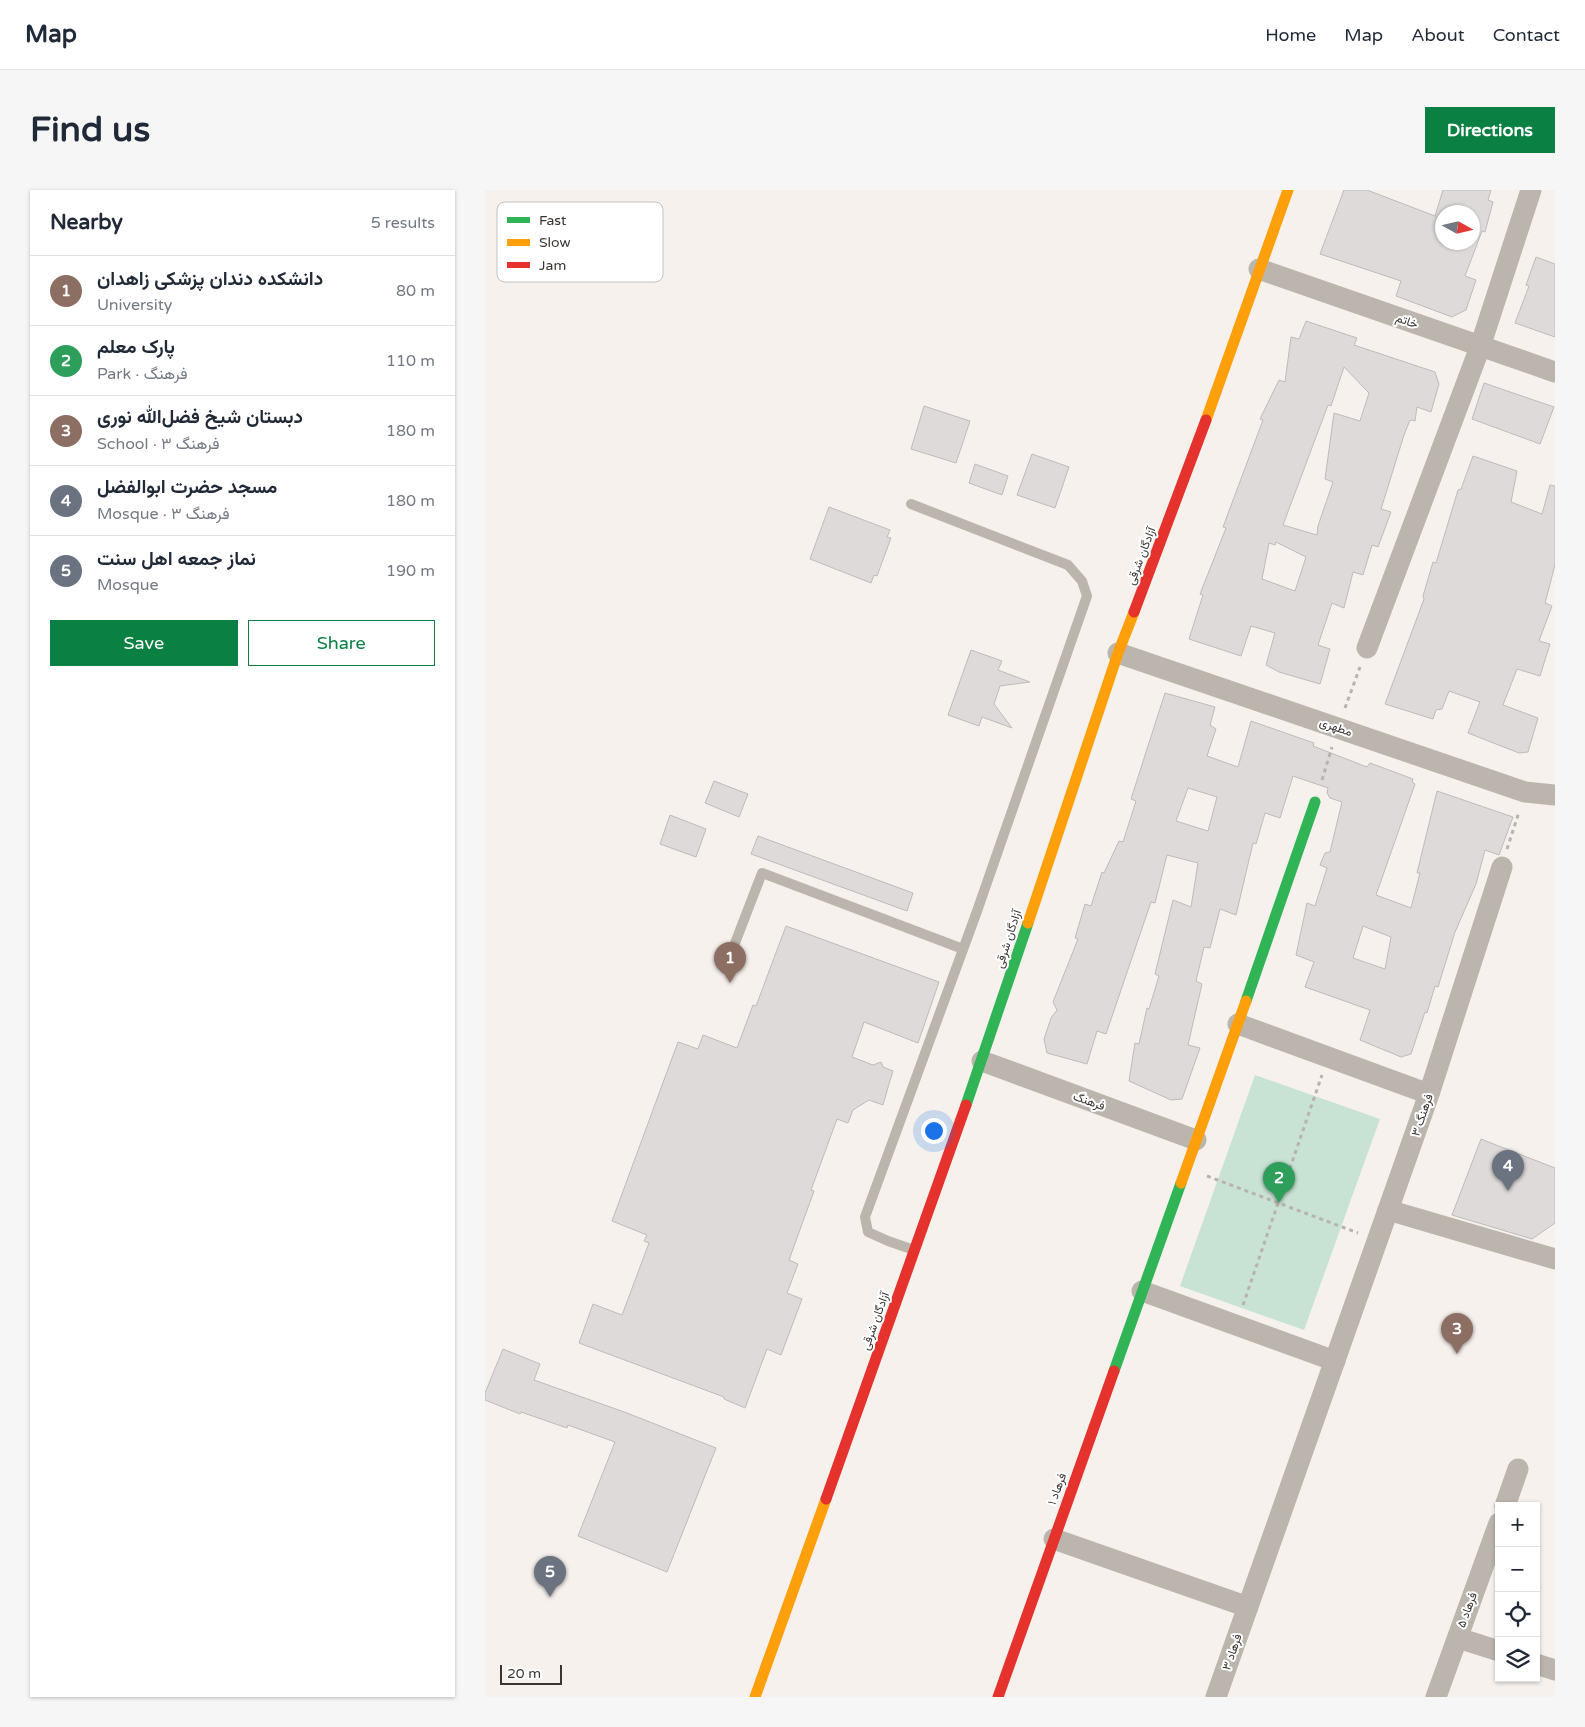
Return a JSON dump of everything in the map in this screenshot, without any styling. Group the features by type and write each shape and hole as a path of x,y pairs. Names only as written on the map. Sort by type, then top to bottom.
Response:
{"main road":[{"name":"آزادگان شرقی","path":"755,1697 982,1061 1118,653 1182,487 1287,190"},
{"name":"فرهاد ۱","path":"998,1697 1238,1024 1315,802"}],"street":[{"path":"1367,648 1480,346 1531,190"},
{"name":"خاتم","path":"1259,269 1555,372"},
{"name":"مطهری","path":"1118,653 1525,792 1555,795"},
{"name":"فرهنگ ۳","path":"1335,1361 1429,1094 1502,867"},
{"path":"1238,1024 1429,1094"},
{"name":"فرهنگ","path":"982,1061 1196,1140"},
{"path":"1388,1210 1555,1259"},
{"path":"1143,1291 1335,1361"},
{"name":"فرهاد ۳","path":"1217,1697 1335,1361"},
{"path":"1506,1502 1518,1469"},
{"name":"فرهاد ۵","path":"1436,1697 1495,1534"},
{"path":"1054,1539 1248,1607"},
{"path":"1457,1638 1495,1650"},
{"path":"1540,1665 1555,1670"}],"lane":[{"path":"911,504 1068,565 1082,581 1087,596 963,948 865,1217 867,1232 915,1250"},
{"path":"725,969 762,873 963,948"}],"path":[{"path":"1502,867 1525,792"},
{"path":"1236,1325 1328,1057"},
{"path":"1186,1168 1378,1240"}],"green space":[{"path":"1255,1075 1380,1119 1304,1330 1180,1286"}],"building":[{"path":"1344,190 1367,190 1435,216 1435,250 1475,250 1465,276 1476,280 1466,310 1452,317 1396,296 1401,281 1320,254"},
{"path":"1443,190 1491,190 1488,200 1493,202 1485,232 1482,231 1480,236 1480,205 1438,205"},
{"path":"1536,257 1555,264 1555,337 1515,323 1529,286 1526,285"},
{"path":"1306,321 1357,338 1354,345 1435,372 1439,384 1431,412 1417,407 1415,421 1410,420 1404,435 1381,509 1391,512 1378,547 1372,545 1363,575 1353,572 1344,608 1332,603 1318,645 1330,649 1320,684 1279,672 1266,665 1275,633 1251,626 1241,656 1189,639 1203,595 1200,594 1226,528 1223,527 1263,420 1260,419 1279,380 1285,382 1291,337 1299,339","holes":["1344,367 1369,393 1360,421 1334,413 1325,479 1333,482 1318,526 1317,535 1283,525 1328,405 1331,406","1276,542 1306,557 1295,591 1262,579 1269,543 1275,545"]},
{"path":"1484,383 1554,407 1540,444 1472,419"},
{"path":"924,406 970,421 956,463 911,449"},
{"path":"1032,454 1069,467 1055,508 1017,495"},
{"path":"1473,456 1517,471 1511,502 1542,514 1550,485 1555,486 1555,565 1545,603 1552,606 1539,641 1550,644 1540,676 1517,669 1503,705 1538,718 1528,752 1519,753 1468,733 1480,702 1449,691 1442,709 1436,710 1433,719 1385,704 1424,599 1423,596 1433,562 1436,563 1458,490 1461,489"},
{"path":"975,464 1008,476 1002,495 969,483"},
{"path":"829,507 890,530 887,537 891,538 877,576 874,575 871,583 810,559"},
{"path":"971,650 1002,661 998,670 1030,682 1000,686 994,704 1012,728 982,717 979,726 948,715"},
{"path":"1165,693 1215,707 1210,725 1216,729 1207,756 1238,767 1251,721 1314,743 1313,746 1367,767 1370,763 1413,779 1412,782 1415,784 1376,895 1411,908 1420,873 1417,873 1437,791 1513,817 1499,855 1485,850 1476,884 1455,932 1438,987 1435,986 1411,1054 1401,1057 1360,1040 1370,1010 1305,987 1314,962 1296,955 1307,903 1315,906 1327,868 1320,865 1325,853 1330,852 1342,802 1330,798 1327,793 1328,788 1293,776 1280,818 1265,813 1256,844 1253,843 1236,915 1220,909 1210,948 1204,947 1196,981 1202,984 1188,1045 1200,1048 1182,1099 1171,1100 1129,1081 1135,1043 1139,1044 1147,1008 1149,1009 1159,976 1155,974 1173,900 1191,907 1198,863 1167,855 1155,903 1151,902 1106,1034 1097,1031 1087,1064 1047,1053 1044,1039 1051,1018 1057,1010 1053,1002 1078,939 1075,938 1085,904 1091,906 1102,872 1104,873 1119,841 1123,842 1136,801 1131,799","holes":["1188,788 1217,797 1208,831 1176,821","1363,926 1391,937 1385,969 1353,958"]},
{"path":"714,781 748,794 739,817 705,803"},
{"path":"670,815 706,829 696,857 660,844"},
{"path":"758,836 913,893 907,911 751,854"},
{"path":"786,926 939,982 918,1043 864,1022 852,1057 873,1065 881,1062 883,1067 893,1071 883,1105 869,1100 853,1110 848,1123 837,1119 811,1190 814,1191 789,1260 798,1264 787,1293 802,1299 781,1355 767,1349 745,1408 724,1399 724,1397 579,1343 593,1304 622,1315 649,1243 644,1241 647,1235 612,1221 678,1042 698,1049 703,1035 737,1048 753,1005 756,1006"},
{"path":"1481,1139 1555,1168 1555,1223 1532,1239 1452,1215"},
{"path":"503,1349 540,1364 534,1380 627,1413 716,1448 667,1572 578,1536 615,1442 568,1425 567,1428 521,1412 520,1414 485,1400 485,1393"}],"traffic: fast":[{"path":"1246,1001 1315,802"},
{"path":"966,1105 1028,923"},
{"path":"1114,1371 1181,1183"}],"traffic: slow":[{"path":"1206,420 1288,190"},
{"path":"1028,923 1118,653 1134,612"},
{"path":"1181,1183 1246,1001"},
{"path":"755,1697 826,1499"}],"traffic: jam":[{"path":"1134,612 1206,420"},
{"path":"826,1499 966,1105"},
{"path":"998,1697 1114,1371"}],"place":[{"name":"دانشکده دندان پزشکی زاهدان","path":"730,983"},
{"name":"مسجد حضرت ابوالفضل","path":"1508,1191"},
{"name":"پارک معلم","path":"1279,1203"},
{"name":"دبستان شیخ فضل‌الله نوری","path":"1457,1354"},
{"name":"نماز جمعه اهل سنت","path":"550,1597"}]}
